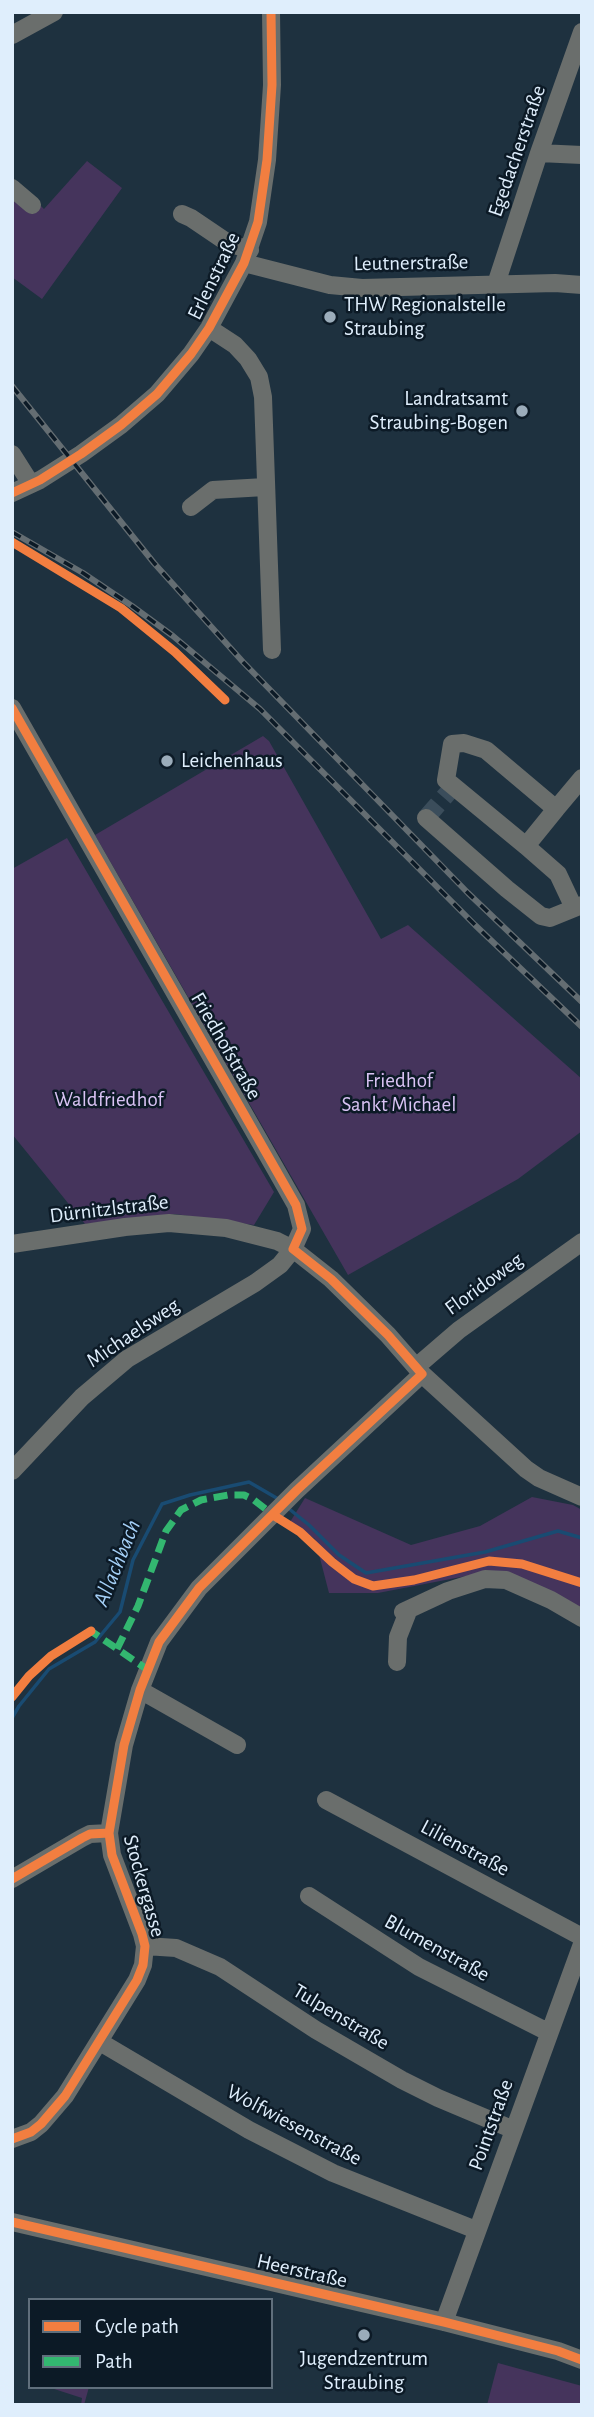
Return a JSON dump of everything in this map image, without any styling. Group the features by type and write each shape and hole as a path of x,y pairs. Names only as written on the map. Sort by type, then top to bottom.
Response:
{"street":[{"path":"12,35 54,12"},
{"name":"Erlenstraße","path":"12,493 36,482 102,439 138,411 174,376 209,328 247,257 258,222 268,149 272,85 271,12"},
{"name":"Egedacherstraße","path":"496,284 582,32"},
{"path":"539,153 582,155"},
{"path":"12,188 32,205"},
{"name":"Leutnerstraße","path":"182,214 247,257 330,285 362,288 496,284 582,285"},
{"name":"Erlenstraße","path":"209,328 235,345 248,359 259,377 263,397 272,650"},
{"path":"12,454 36,482"},
{"path":"191,507 213,490 265,487"},
{"name":"Friedhofstraße","path":"12,708 296,1205 302,1229 293,1249"},
{"path":"426,818 541,916 550,918 578,907 558,874 446,780 452,744 464,743 486,750 556,809"},
{"path":"526,846 582,778"},
{"name":"Dürnitzlstraße","path":"12,1244 169,1223 226,1228 257,1235 293,1249"},
{"name":"Floridoweg","path":"419,1371 459,1330 582,1242"},
{"path":"293,1249 331,1279 419,1371 526,1469 539,1478 582,1497"},
{"name":"Michaelsweg","path":"12,1471 82,1397 127,1359 255,1283 280,1265 293,1249"},
{"name":"Stockergasse","path":"12,2139 31,2132 55,2109 100,2042 143,1965 145,1946 112,1854 109,1833 124,1745 140,1690 159,1642 185,1605 297,1490 419,1371"},
{"path":"397,1662 398,1637 406,1610 448,1591 485,1579 506,1580 551,1600 582,1618"},
{"path":"140,1690 237,1745"},
{"name":"Lilienstraße","path":"326,1800 582,1937"},
{"path":"12,1879 90,1834 109,1833"},
{"name":"Blumenstraße","path":"309,1896 409,1961 548,2032"},
{"name":"Pointstraße","path":"444,2322 582,1944"},
{"name":"Tulpenstraße","path":"145,1946 176,1948 220,1967 316,2030 402,2080 514,2130"},
{"name":"Wolfwiesenstraße","path":"100,2042 249,2130 333,2173 476,2230"},
{"name":"Heerstraße","path":"12,2222 444,2322 558,2351 582,2360"}],"green space":[{"path":"87,161 122,188 42,299 12,277 12,197 37,202 44,209"},
{"name":"Friedhof Sankt Michael","path":"263,736 269,741 381,939 408,925 582,1079 582,1131 518,1179 348,1275 95,835"},
{"name":"Waldfriedhof","path":"67,838 274,1192 254,1225 175,1214 85,1224 12,1134 12,869"},
{"path":"532,1497 573,1505 582,1510 582,1614 487,1572 378,1593 329,1593 315,1539 290,1522 305,1498 411,1545 480,1526"},
{"path":"498,2363 582,2386 582,2405 487,2405"},
{"path":"54,2389 88,2389 84,2405 81,2405 82,2398"}],"waterway":[{"name":"Allachbach","path":"12,1718 49,1669 95,1642 120,1612 133,1560 162,1504 249,1482 280,1500"},
{"name":"Allachbach","path":"288,1508 339,1555 366,1573 485,1552 558,1531 582,1538"}],"tunnel":[{"path":"426,818 453,787"}],"railway":[{"path":"12,386 154,563 243,662 468,893 582,1002"},
{"path":"12,532 83,573 132,606 173,636 260,709 475,925 582,1027"}],"marked path":[{"path":"117,1649 138,1606 166,1531 181,1510 201,1500 244,1495 273,1515"},
{"path":"87,1634 91,1631 148,1670"}],"cycle path":[{"path":"12,493 40,480 121,425 157,394 209,328 244,263 258,222 267,160 272,85 271,12"},
{"path":"12,542 121,608 175,652 225,700"},
{"path":"12,708 296,1205 302,1229 293,1249 331,1279 388,1335 422,1374 297,1490 199,1588 159,1642 140,1690 124,1745 109,1833 112,1855 142,1934 145,1946 143,1965 137,1980 65,2096 41,2124 31,2132 12,2139"},
{"path":"273,1515 300,1532 354,1579 373,1586 414,1580 489,1561 522,1564 582,1583"},
{"path":"12,1697 29,1676 51,1656 91,1631"},
{"path":"12,1879 90,1834 109,1833"},
{"path":"12,2222 444,2322 558,2351 582,2360"}],"place":[{"name":"THW Regionalstelle Straubing","path":"330,317"},
{"name":"Landratsamt Straubing-Bogen","path":"522,411"},
{"name":"Leichenhaus","path":"167,761"},
{"name":"Jugendzentrum Straubing","path":"364,2335"}]}
